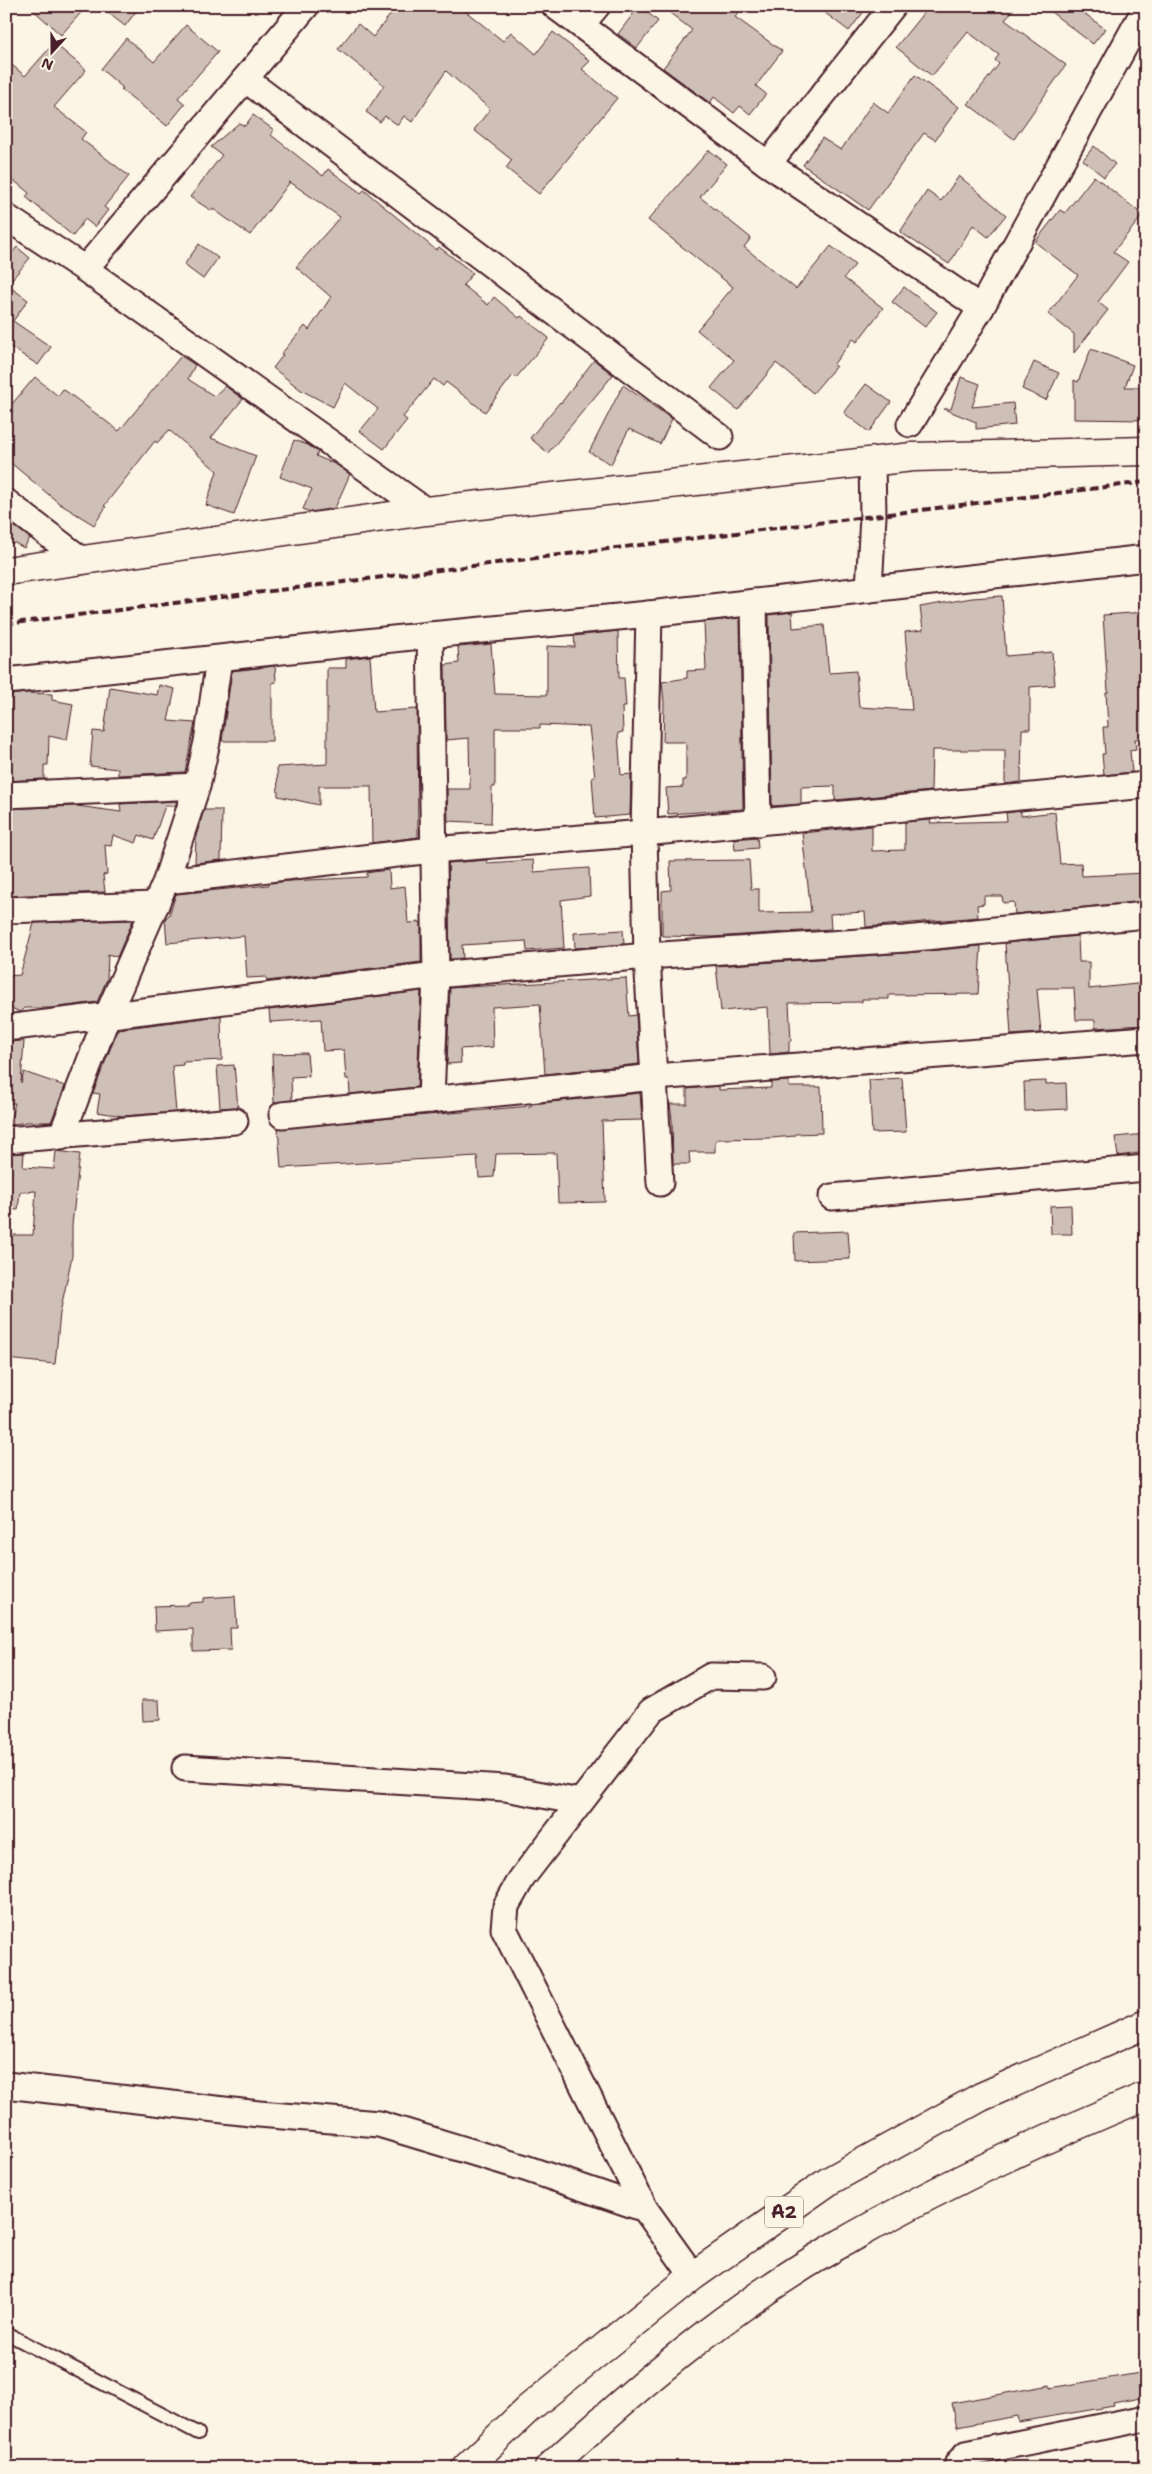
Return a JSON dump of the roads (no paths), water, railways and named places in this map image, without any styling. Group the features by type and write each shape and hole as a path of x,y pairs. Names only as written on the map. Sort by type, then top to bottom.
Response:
{"main road":[{"path":"6,572 426,512 913,457 1146,451"},
{"name":"A2","path":"466,2468 529,2408 693,2276 828,2181 981,2097 1146,2024"},
{"path":"549,2468 659,2370 748,2304 832,2249 925,2198 1069,2128 1146,2096"}],"street":[{"path":"85,269 306,6"},
{"path":"555,6 768,164 981,308"},
{"path":"581,25 596,6"},
{"path":"768,164 893,6"},
{"path":"910,424 981,308 1146,7"},
{"path":"245,79 720,437"},
{"path":"6,217 85,269 426,512"},
{"path":"869,589 873,516 872,462"},
{"path":"6,502 83,561"},
{"path":"6,681 430,635 649,614 1146,558"},
{"path":"754,602 758,822"},
{"path":"649,614 644,834 647,956 660,1183"},
{"path":"430,635 432,850 436,975 431,1100"},
{"path":"61,1136 108,1014 166,881 196,786 206,742 219,659"},
{"path":"166,881 432,850 644,834 1146,785"},
{"path":"6,795 196,786"},
{"path":"6,910 156,905"},
{"path":"6,1028 436,975 647,956 904,939 1146,915"},
{"path":"282,1116 655,1077 1146,1040"},
{"path":"6,1140 235,1121"},
{"path":"832,1196 1146,1168"},
{"path":"693,2276 645,2209 504,1930 506,1906 522,1878 651,1711 711,1676 763,1677"},
{"path":"185,1768 504,1788 580,1802"},
{"path":"6,2085 259,2114 379,2124 525,2168 645,2209"},
{"path":"959,2468 958,2464 966,2454 1146,2418"}],"lane":[{"path":"6,2333 198,2433"}],"railway":[{"path":"6,624 1146,482"}]}
